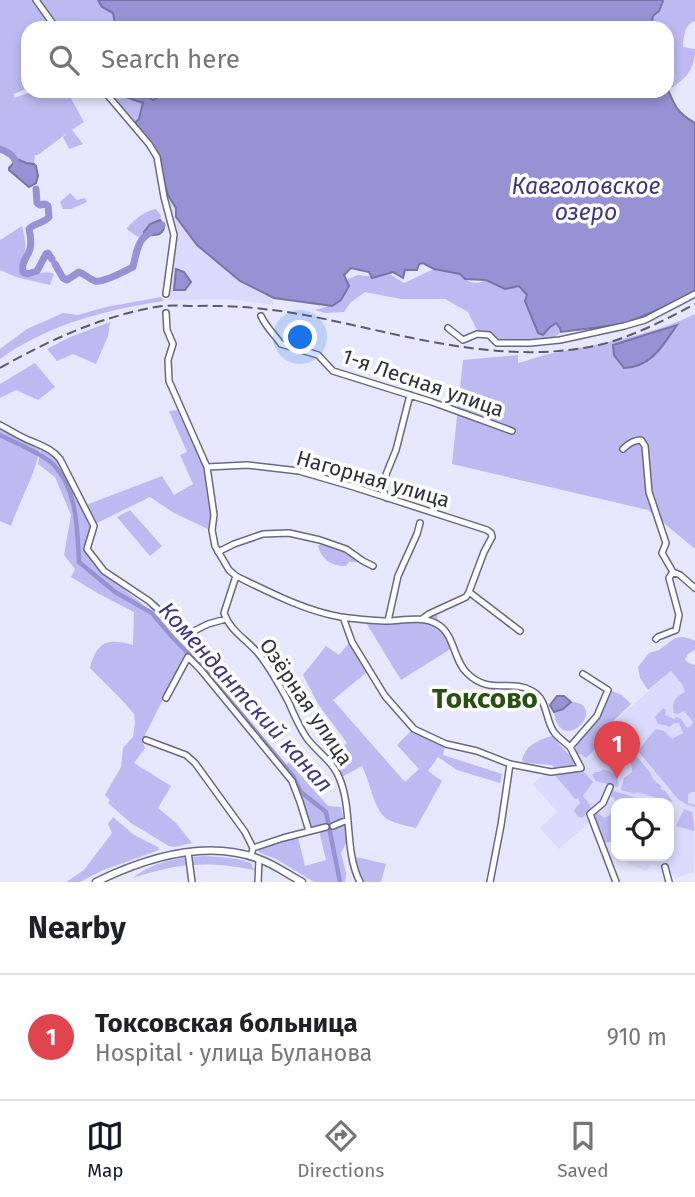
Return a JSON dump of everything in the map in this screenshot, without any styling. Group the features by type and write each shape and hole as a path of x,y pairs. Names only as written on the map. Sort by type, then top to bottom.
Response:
{"main road":[{"path":"96,882 153,859 188,852 228,852 255,858 274,865 296,881"}],"street":[{"path":"37,0 51,21"},
{"path":"110,98 157,157 174,235 166,294"},
{"path":"448,328 463,341 477,334 489,335 497,343 560,340 645,320 695,294"},
{"path":"166,313 167,330 173,344 168,360 169,381 207,467 214,515 212,530 215,546 229,570 236,576 288,600 343,617 388,621 422,619 436,623 448,635 465,672 474,679 495,687 516,685 533,691 542,700 554,732 570,747 581,768 553,772 510,764 477,751 446,744 414,729 384,696 352,642 343,617"},
{"name":"1-я Лесная улица","path":"261,316 266,327 281,344 318,355 333,371 512,431"},
{"path":"387,498 382,489 396,450 410,395"},
{"path":"0,425 55,453 72,479 94,526 87,549 104,571 149,601 186,635 226,618 224,613 236,576"},
{"path":"623,449 636,440 641,440 645,446 649,492 666,543 662,553 673,572 695,589"},
{"name":"Нагорная улица","path":"207,467 247,465 299,471 487,530 492,537 470,592"},
{"path":"388,621 398,576 420,523"},
{"path":"218,552 263,534 289,533 346,549 373,566"},
{"path":"656,639 676,630 679,615 669,578 673,572"},
{"path":"422,619 466,597 470,592 520,631"},
{"name":"Озёрная улица","path":"226,618 229,625 257,652 278,684 304,735 330,762 342,786 360,882"},
{"path":"166,698 188,657 292,781 309,831"},
{"path":"570,747 597,716 608,690 583,674"},
{"path":"146,740 187,755 195,763 245,832 253,848 258,882"},
{"path":"489,882 510,764"},
{"path":"610,788 603,803 590,814 616,882"},
{"path":"253,848 347,820"},
{"path":"188,852 192,882"},
{"path":"665,867 669,882"}],"shaded area":[{"path":"0,0 36,0 50,21 21,21 21,91 14,94 14,98 21,96 21,98 71,98 84,122 72,130 83,144 69,149 63,137 67,133 35,155 34,164 24,162 0,147"},
{"path":"41,0 98,0 102,7 113,13 115,21 55,21"},
{"path":"663,0 695,0 695,21 687,28 683,47 695,49 693,63 685,77 674,86 674,21 652,21 653,16 659,11"},
{"path":"113,98 130,98 143,103 139,119 135,123"},
{"path":"70,193 77,200 85,198 87,202 71,209 63,209 60,202"},
{"path":"169,197 177,213 240,281 274,298 273,305 230,299 169,300 176,234"},
{"path":"156,209 161,216 160,220 150,224 141,239 128,230 140,216"},
{"path":"22,226 25,253 22,273 31,275 50,272 54,274 50,285 16,277 0,270 0,240"},
{"path":"434,269 460,274 472,282 486,280 504,289 519,286 527,295 538,333 543,335 556,323 561,332 554,338 500,340 490,332 477,330 468,312 445,299 401,299 365,292 350,303 344,312 325,313 315,310 339,300 349,286 346,280 358,275 378,277 388,273 404,283"},
{"path":"161,297 164,301 78,320 37,337 0,359 0,349 27,329 63,313 78,315"},
{"path":"695,314 695,549 648,510 452,464 463,360 518,355 518,363 642,334"},
{"path":"110,322 108,336 96,364 73,354 57,361 47,349 70,337"},
{"path":"35,363 55,387 38,400 16,390 0,398 0,384"},
{"path":"177,410 203,466 210,514 208,529 174,513 150,497 95,524 86,505 162,476 174,495 193,484 180,455 187,452 169,411"},
{"path":"0,428 18,440 40,448 11,526 0,521"},
{"path":"41,449 54,454 92,525 86,550 102,572 141,603 188,650 142,741 145,748 134,763 171,786 158,808 176,823 192,843 169,846 131,823 108,803 110,800 105,795 121,767 123,748 133,737 134,714 90,668 96,652 104,644 116,642 133,645 134,612 71,577 75,569 64,555 71,515 55,477 38,464"},
{"path":"130,510 162,546 150,556 117,517"},
{"path":"321,543 345,551 359,562 349,562 346,566 332,564 320,551 318,546"},
{"path":"437,612 438,623 452,648 401,680 365,621 421,621"},
{"path":"683,637 695,641 695,650 688,654 685,660 695,665 695,792 688,795 688,803 695,807 678,799 638,751 656,729 664,731 672,739 683,733 679,723 669,727 658,724 655,717 663,708 666,710 665,715 681,719 687,728 693,722 684,711 674,713 675,700 685,692 671,671 648,690 640,678 638,667 649,653 659,650 675,638"},
{"path":"349,643 367,672 333,700 405,782 419,769 397,745 412,730 445,745 443,755 502,774 500,783 457,770 438,757 428,771 442,781 416,828 395,823 384,816 376,804 362,766 340,778 327,757 347,743 318,704 303,675 326,646 339,655"},
{"path":"671,671 682,684 695,716 694,872 679,877 651,864 646,871 627,863 674,861 674,798 611,798 611,831 592,820 559,849 540,828 557,812 533,784 545,773 583,770 577,755"},
{"path":"612,691 622,695 631,704 604,730 605,742 586,758 578,754 577,742"},
{"path":"571,702 581,704 586,709 586,716 577,728 563,730 557,723 554,712"},
{"path":"552,736 576,765 556,769 552,765 522,761 529,747"},
{"path":"633,752 662,787 660,789 670,798 621,790 624,778 632,772 629,760"},
{"path":"289,762 328,806 341,807 348,840 341,853 346,873 345,882 314,882 276,859 260,853 258,849 298,837 305,866 326,860 318,827 312,828 294,776 285,766"},
{"path":"603,769 616,776 619,785 617,787 596,781 592,775"},
{"path":"582,770 593,782 583,796 591,809 582,818 577,816 574,810 580,803 578,798 575,799 554,774"},
{"path":"614,791 637,798 613,798 611,796"},
{"path":"684,809 692,812 695,831 676,826"},
{"path":"597,812 604,818 611,814 611,842 603,843 593,815"},
{"path":"113,817 134,835 159,850 101,871 80,882 66,882 84,870 112,833 108,824"},
{"path":"203,856 245,861 251,863 254,870 222,865 193,865 164,869 133,878 166,861"},
{"path":"356,857 386,864 381,882 363,882"}],"water":[{"path":"98,0 663,1 652,21 115,21 113,13 102,7"},
{"name":"Кавголовское озеро","path":"129,98 672,98 684,116 695,123 695,291 624,324 561,332 556,323 543,335 538,333 525,301 527,295 519,286 505,289 486,280 465,279 460,274 434,269 423,263 419,264 417,270 405,270 403,278 393,272 372,278 369,272 351,268 344,275 349,286 341,300 332,306 274,298 240,281 197,245 176,217 176,208 161,174 160,156 135,123 139,119 143,103"},
{"path":"17,159 36,166 36,183 29,187 9,170"},
{"path":"160,220 164,228 161,233 141,239 150,224"},
{"path":"176,269 184,272 191,282 185,290 174,290"},
{"path":"677,325 656,354 642,364 624,368 614,355 613,345"},
{"path":"557,696 564,696 571,702 554,712 550,705"}],"waterway":[{"path":"0,149 12,155 18,167"},
{"path":"36,189 37,203 48,206 49,217 29,229 31,245 23,264 23,272 27,274 37,271 48,253 52,259"},
{"path":"55,264 67,280 79,272 95,281 108,279 133,267 141,241 162,225"},
{"name":"Комендантский канал","path":"0,435 42,456 61,474 75,510 79,562 115,592 152,613 200,665 293,776 301,792 326,812 340,882"}],"railway":[{"path":"0,368 78,330 119,315 162,306 225,306 270,310 458,346 530,352 603,344 639,332 695,304"}],"place":[{"name":"Токсовская больница","path":"617,779"}],"district":[{"name":"Токсово","path":"485,698"}]}
